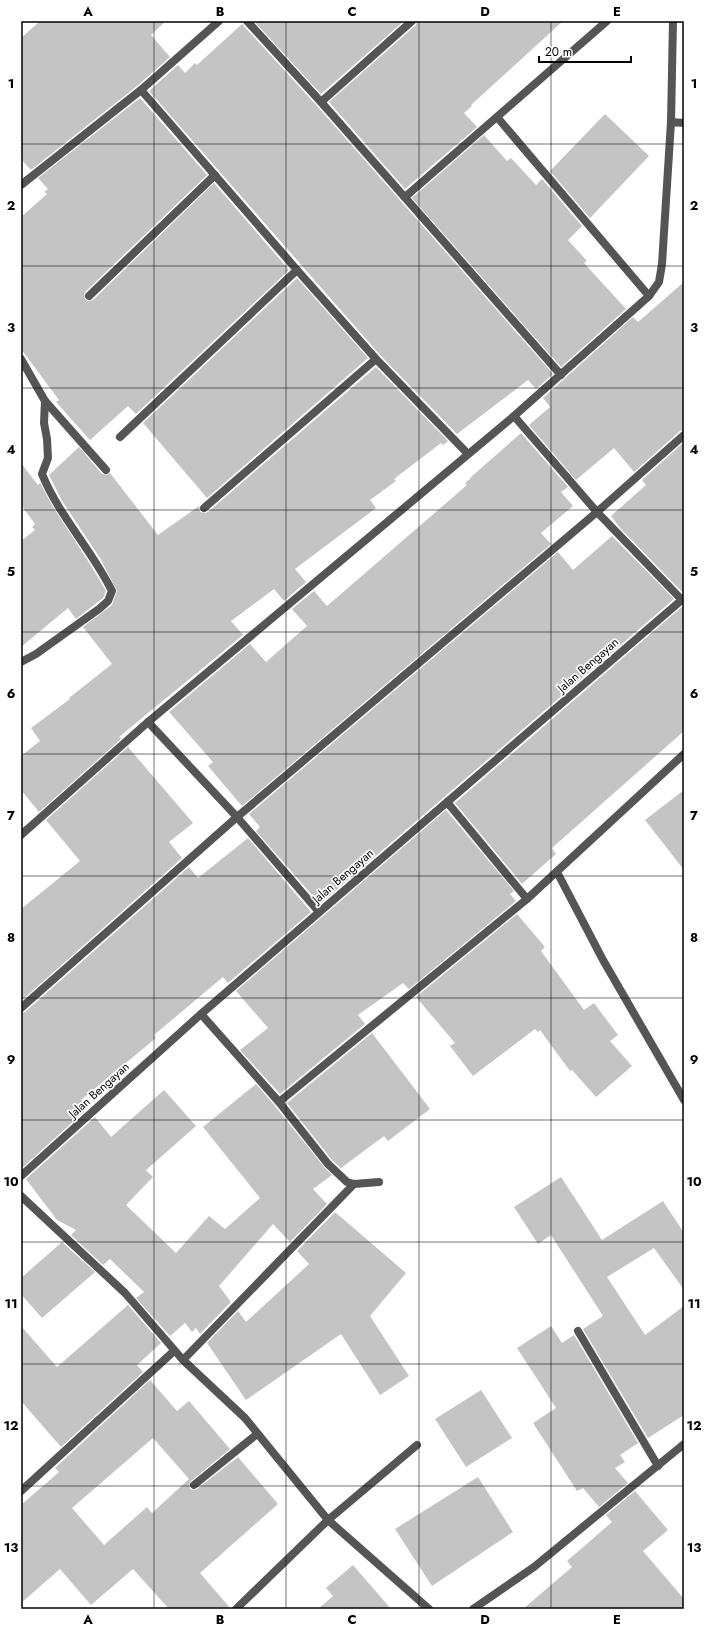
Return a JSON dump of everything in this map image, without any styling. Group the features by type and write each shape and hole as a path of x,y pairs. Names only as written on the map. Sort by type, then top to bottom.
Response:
{"street":[{"path":"21,185 141,90 219,21"},
{"path":"247,21 406,197 561,374"},
{"path":"321,102 412,21"},
{"path":"406,197 607,21"},
{"path":"21,835 148,722 514,416 649,296 659,282 662,264 671,122 673,21"},
{"path":"141,90 376,359 468,454"},
{"path":"497,117 649,296"},
{"path":"671,122 684,123"},
{"path":"89,296 215,176"},
{"path":"120,436 297,270"},
{"path":"21,359 45,402 106,470"},
{"path":"204,508 376,359"},
{"path":"21,662 36,654 99,609 108,600 112,591 104,576 49,491 42,474 48,458 47,438 44,423 45,402"},
{"path":"514,416 597,512 683,599"},
{"path":"21,1008 237,817 597,512 684,435"},
{"name":"Jalan Bengayan","path":"21,1176 201,1014 683,599"},
{"path":"148,722 237,817 320,912"},
{"path":"279,1102 527,899 684,754"},
{"path":"447,802 527,899"},
{"path":"557,872 603,960 684,1100"},
{"path":"201,1014 279,1102 328,1164 347,1182 354,1184 378,1182"},
{"path":"183,1360 354,1184"},
{"path":"21,1196 125,1293 174,1351 245,1418 328,1520 429,1609"},
{"path":"578,1331 658,1466"},
{"path":"21,1491 174,1351"},
{"path":"194,1485 257,1434"},
{"path":"473,1609 534,1567 684,1444"},
{"path":"236,1609 328,1520 417,1445"}],"building":[{"path":"40,21 166,21 151,35 170,57 137,86 31,170 21,159 21,38"},
{"path":"254,21 404,21 321,94"},
{"path":"417,21 563,21 464,113 477,127 405,189 329,102 416,25"},
{"path":"242,24 317,106 553,374 536,389 528,380 457,434 380,355 149,91 178,65 185,73 195,63 197,65"},
{"path":"140,98 207,175 85,292 85,299 88,301 93,300 214,183 289,270 136,414 128,406 90,440 56,402 59,400 21,349 21,217 47,194 44,192 48,189 38,178"},
{"path":"605,114 649,156 590,218 550,171"},
{"path":"484,135 507,161 511,158 536,185 542,179 582,226 568,240 587,261 584,263 626,309 561,367 412,198"},
{"path":"297,278 368,358 207,498 143,423"},
{"path":"684,282 684,430 680,431 634,472 614,448 576,480 529,425 550,407 543,398 633,317 638,322"},
{"path":"376,367 448,441 443,445 441,443 394,479 396,481 370,500 376,508 295,569 306,582 284,601 274,589 231,621 243,635 119,737 121,739 39,812 21,790 21,756 40,741 31,728 70,699 69,698 112,664 83,627 112,605 117,591 100,558 62,501 49,475 79,447 102,474 107,475 110,473 158,535 199,506 200,512 208,512"},
{"path":"521,433 568,487 561,492 573,506 541,533 551,544 242,806 208,766 213,762 169,712 250,644 266,662 307,626 292,609 314,591 327,606 467,485 465,483 471,477"},
{"path":"684,442 683,593 620,528 611,516 646,485 642,480"},
{"path":"21,463 38,485 40,483 53,507 106,591 103,598 76,619 68,608 21,647 21,541 35,530 32,527 35,524 21,505"},
{"path":"612,536 674,599 320,904 256,831 260,827 249,814 558,552 573,570"},
{"path":"684,605 684,731 552,848 556,854 522,884 455,803"},
{"path":"128,747 193,823 169,842 182,858 21,1001 21,909 80,861 46,820"},
{"path":"684,790 684,870 645,820"},
{"path":"446,810 514,891 510,894 516,901 409,989 403,983 358,1015 365,1024 280,1094 240,1050 268,1028 236,991"},
{"path":"248,838 311,912 228,983 223,977 154,1035 156,1038 81,1100 88,1108 21,1169 21,1013 25,1012 189,867 198,878"},
{"path":"517,914 545,947 541,951 584,1010 594,1003 618,1035 610,1041 632,1066 596,1097 572,1070 570,1071 540,1030 538,1032 535,1029 473,1076 450,1046 455,1043 416,997"},
{"path":"372,1033 430,1109 388,1141 384,1136 341,1168 332,1160 287,1103"},
{"path":"256,1084 332,1175 313,1189 327,1204 290,1242 273,1224 219,1286 231,1302 200,1334 196,1328 192,1332 185,1323 170,1336 136,1298 144,1292 110,1259 103,1265 71,1235 76,1230 57,1220 26,1179 95,1117 111,1137 164,1090 196,1126 146,1170 153,1177 126,1205 176,1253 209,1216 225,1229 260,1198 203,1127"},
{"path":"561,1177 602,1240 663,1201 684,1233 684,1290 654,1248 607,1277 645,1335 684,1306 684,1415 648,1438 583,1329 603,1316 551,1235 538,1244 514,1207"},
{"path":"335,1212 406,1273 370,1316 409,1376 380,1395 341,1334 246,1400 207,1343 238,1311 246,1322 309,1264 297,1251"},
{"path":"62,1242 95,1272 42,1318 21,1294 21,1278"},
{"path":"128,1305 161,1343 137,1365 143,1372 61,1447 21,1401 21,1326 57,1367"},
{"path":"551,1326 562,1343 574,1335 638,1443 620,1455 625,1462 615,1468 628,1483 599,1507 583,1488 577,1491 533,1423 556,1408 517,1348"},
{"path":"150,1380 177,1411 189,1401 230,1449 191,1481 189,1485 190,1489 197,1489 238,1457 278,1504 200,1573 231,1609 169,1609 133,1569 91,1605 60,1569 21,1603 21,1505 59,1472 55,1468","holes":["153,1438 189,1479 152,1513 147,1507 104,1545 72,1508"]},
{"path":"481,1390 512,1438 466,1467 435,1419"},
{"path":"478,1477 513,1532 432,1586 395,1529"},
{"path":"635,1491 668,1530 643,1551 684,1599 684,1609 523,1609 572,1567 567,1561 612,1522 606,1515"},
{"path":"353,1565 391,1609 318,1609 333,1596 326,1588"}]}
